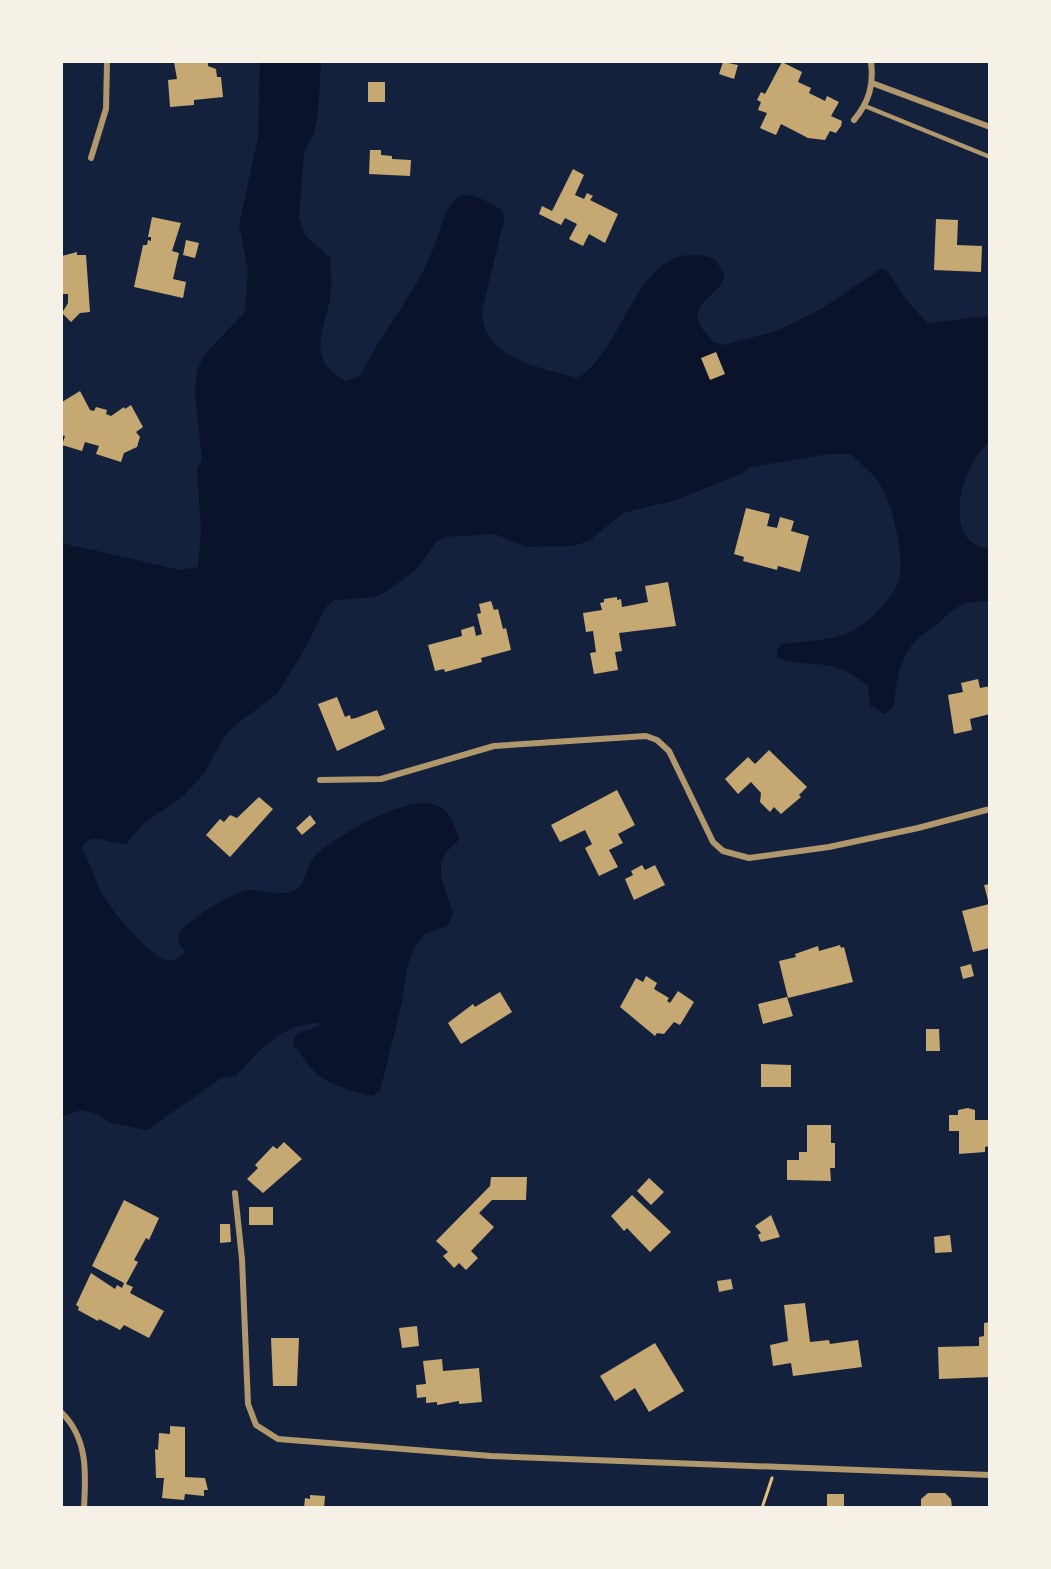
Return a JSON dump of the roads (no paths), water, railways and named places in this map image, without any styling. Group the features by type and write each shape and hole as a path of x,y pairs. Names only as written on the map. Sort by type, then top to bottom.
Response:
{"street":[{"path":"91,158 106,110 107,62"},
{"path":"854,120 865,105 872,82 871,62"},
{"path":"872,82 990,127"},
{"path":"320,780 381,779 494,746 646,736 657,740 669,751 713,842 729,854 749,858 829,847 918,828 990,809"},
{"path":"235,1192 242,1259 248,1404 256,1425 266,1434 278,1440 491,1456 776,1465 990,1475"},
{"path":"62,1413 81,1444 86,1467 84,1508"}],"lane":[{"path":"865,105 990,157"}],"water":[{"path":"260,62 321,62 318,114 314,134 304,152 299,218 305,235 330,258 331,291 320,341 321,352 333,372 346,381 361,375 425,268 450,206 455,200 466,195 477,197 503,210 504,220 482,311 485,327 492,340 502,350 530,365 577,378 594,364 609,344 635,298 650,277 667,262 688,255 715,259 725,276 720,286 701,305 697,315 700,326 713,342 723,345 776,331 821,309 882,268 888,272 905,298 927,323 989,316 989,443 979,453 964,484 960,502 960,518 964,533 974,543 989,548 989,601 973,602 958,607 914,642 900,667 894,706 885,714 870,705 868,686 855,676 835,667 790,662 777,658 777,649 781,644 814,641 853,631 883,606 898,583 899,549 886,497 872,474 851,454 828,454 751,467 741,474 676,500 623,513 589,541 573,546 526,547 495,534 446,537 436,542 417,569 386,592 375,597 335,600 326,607 303,652 277,694 225,736 203,775 183,796 143,824 126,844 96,839 86,842 82,848 102,894 118,916 149,949 158,956 172,961 186,952 178,942 179,932 212,906 233,895 250,890 278,893 295,890 302,884 315,856 340,837 395,809 414,804 430,804 442,808 448,814 459,840 449,849 441,865 443,882 453,914 447,926 425,934 415,947 408,964 402,1002 380,1091 372,1096 356,1092 331,1083 317,1074 293,1045 296,1034 319,1026 318,1023 305,1025 293,1028 272,1040 236,1076 223,1077 147,1130 111,1123 97,1114 81,1110 62,1117 62,543 180,570 198,567 201,530 197,469 202,460 195,393 197,371 204,355 245,312 248,269 239,225 258,138"}]}
